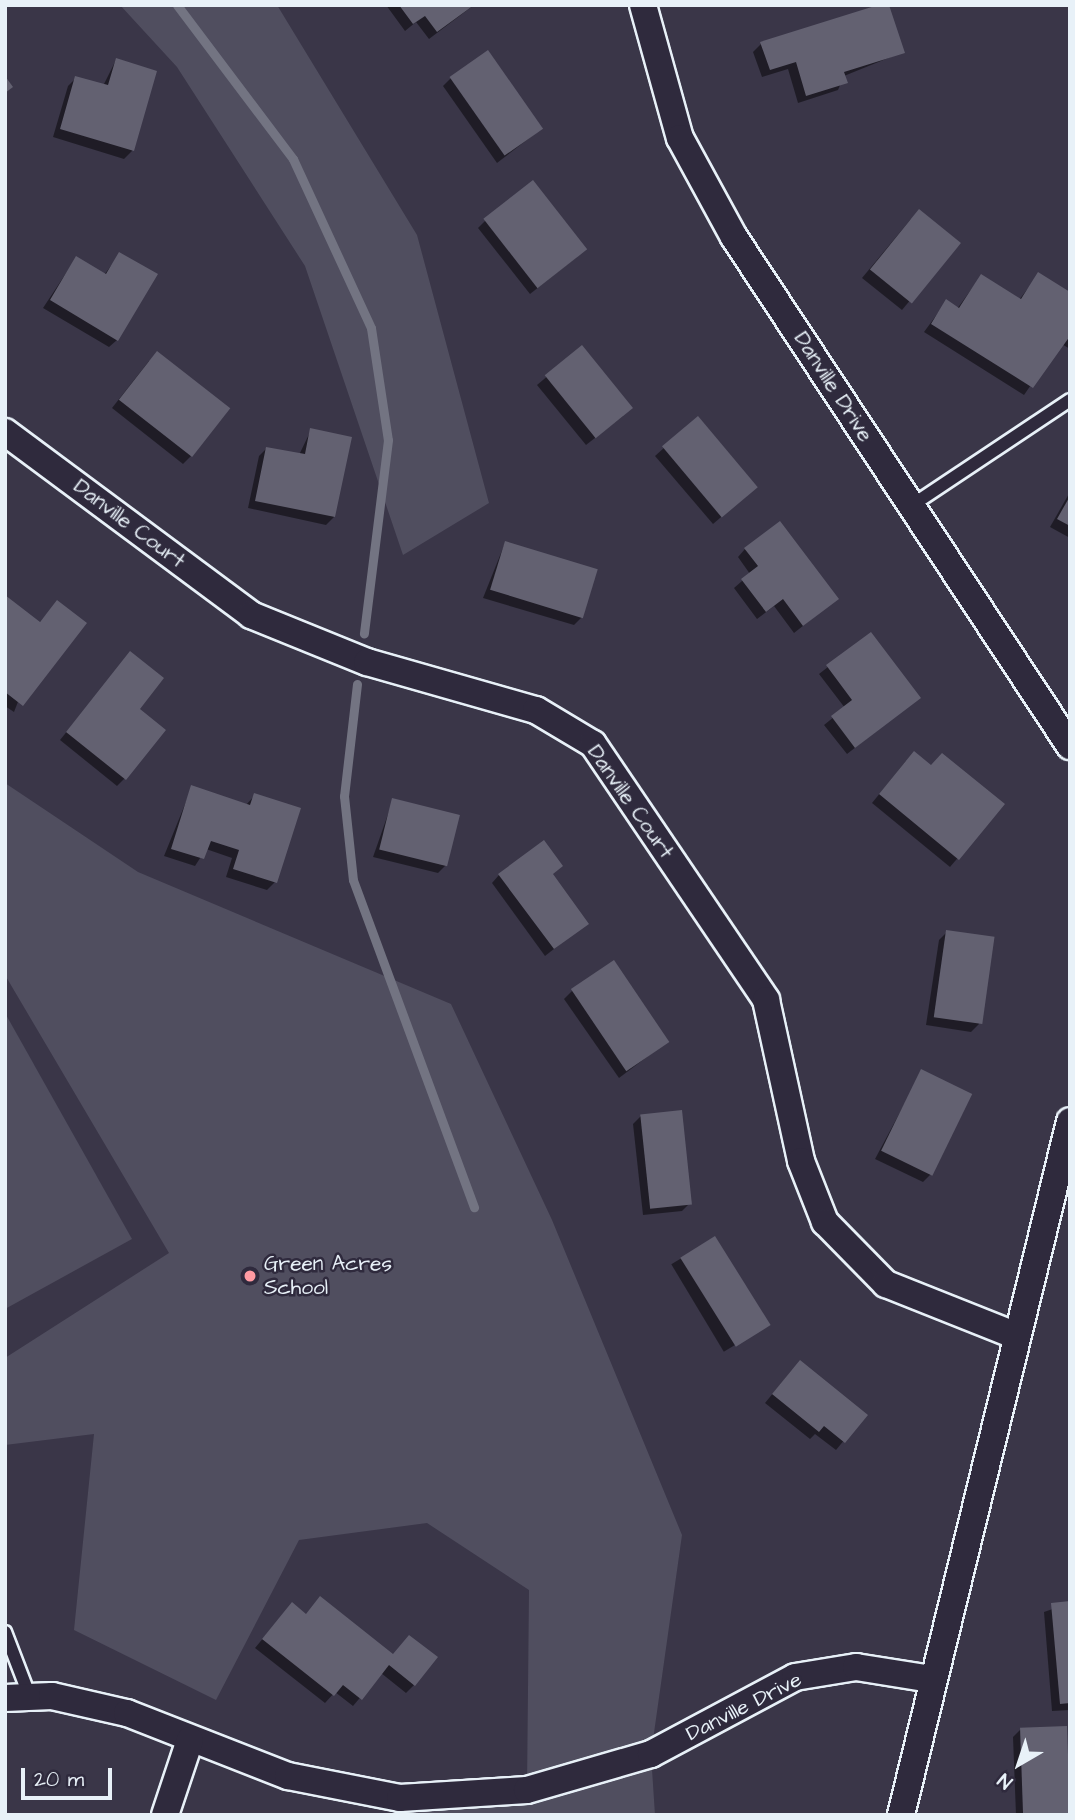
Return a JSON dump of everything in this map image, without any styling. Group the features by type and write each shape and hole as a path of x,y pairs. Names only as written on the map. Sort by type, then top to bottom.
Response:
{"street":[{"name":"Danville Drive","path":"643,5 680,138 734,237 1070,746"},
{"name":"Danville Court","path":"5,432 251,615 367,662 536,710 593,744 766,1000 801,1161 825,1222 886,1284 1017,1336"},
{"path":"901,1815 1070,1121"},
{"name":"Danville Drive","path":"18,1697 127,1713 190,1740 288,1776 362,1794 400,1798 527,1790 651,1755 795,1677 856,1667 932,1679"},
{"path":"165,1815 190,1740"}],"lane":[{"path":"911,506 1070,400"},
{"path":"5,1632 18,1697"}],"shaded area":[{"path":"120,5 277,5 417,235 489,503 403,555 305,266 177,67"},
{"name":"Green Acres School","path":"5,783 138,872 451,1004 552,1220 682,1535 651,1754 655,1815 403,1815 400,1798 527,1789 529,1590 427,1523 299,1540 216,1700 74,1630 94,1434 5,1445 5,1358 169,1253 5,975"},
{"path":"5,1013 132,1239 5,1309"}],"building":[{"path":"399,5 474,5 437,32 425,16 413,24"},
{"path":"878,5 889,5 905,53 844,72 848,83 806,96 796,62 770,70 760,42"},
{"path":"488,50 543,129 505,156 449,77"},
{"path":"116,58 157,71 134,151 60,129 75,76 108,85"},
{"path":"5,76 13,87 5,93"},
{"path":"533,180 587,249 538,288 483,219"},
{"path":"919,209 961,243 912,304 870,270"},
{"path":"119,252 158,274 118,341 50,300 76,256 106,274"},
{"path":"1038,272 1070,292 1070,336 1033,388 931,324 946,299 959,308 981,274 1021,299"},
{"path":"582,345 633,408 596,438 545,375"},
{"path":"157,351 230,408 192,457 119,400"},
{"path":"698,416 758,487 722,517 662,446"},
{"path":"310,428 352,437 335,517 255,501 266,447 305,454"},
{"path":"1070,496 1070,526 1057,519"},
{"path":"780,521 839,599 803,626 783,599 766,612 741,579 758,566 744,548"},
{"path":"505,541 598,569 583,618 490,590"},
{"path":"5,595 40,622 57,600 87,623 23,706 5,692"},
{"path":"871,632 921,698 855,748 831,716 852,700 826,665"},
{"path":"130,651 164,678 140,709 166,730 126,780 66,732"},
{"path":"914,751 931,765 942,753 1005,804 959,860 879,794"},
{"path":"191,785 250,805 254,793 301,808 277,883 233,869 239,850 211,841 204,859 171,849"},
{"path":"392,798 460,815 447,866 379,849"},
{"path":"544,840 563,866 553,874 589,924 554,949 498,874"},
{"path":"946,930 995,937 982,1024 934,1017"},
{"path":"614,960 669,1042 626,1071 571,989"},
{"path":"921,1069 972,1094 932,1176 881,1151"},
{"path":"682,1110 692,1204 650,1209 640,1114"},
{"path":"715,1236 771,1325 736,1347 680,1258"},
{"path":"800,1360 868,1415 845,1443 824,1426 819,1432 772,1394"},
{"path":"320,1596 393,1654 409,1635 438,1657 415,1686 389,1665 362,1700 343,1685 334,1696 262,1639 292,1602 306,1614"},
{"path":"1070,1601 1070,1703 1060,1704 1051,1603"},
{"path":"1067,1726 1070,1815 1023,1815 1020,1728"}],"waterway":[{"path":"177,5 293,159 371,328 388,440 364,634"},
{"path":"357,684 344,796 353,880 474,1207"}],"place":[{"name":"Green Acres School","path":"250,1276"}]}
